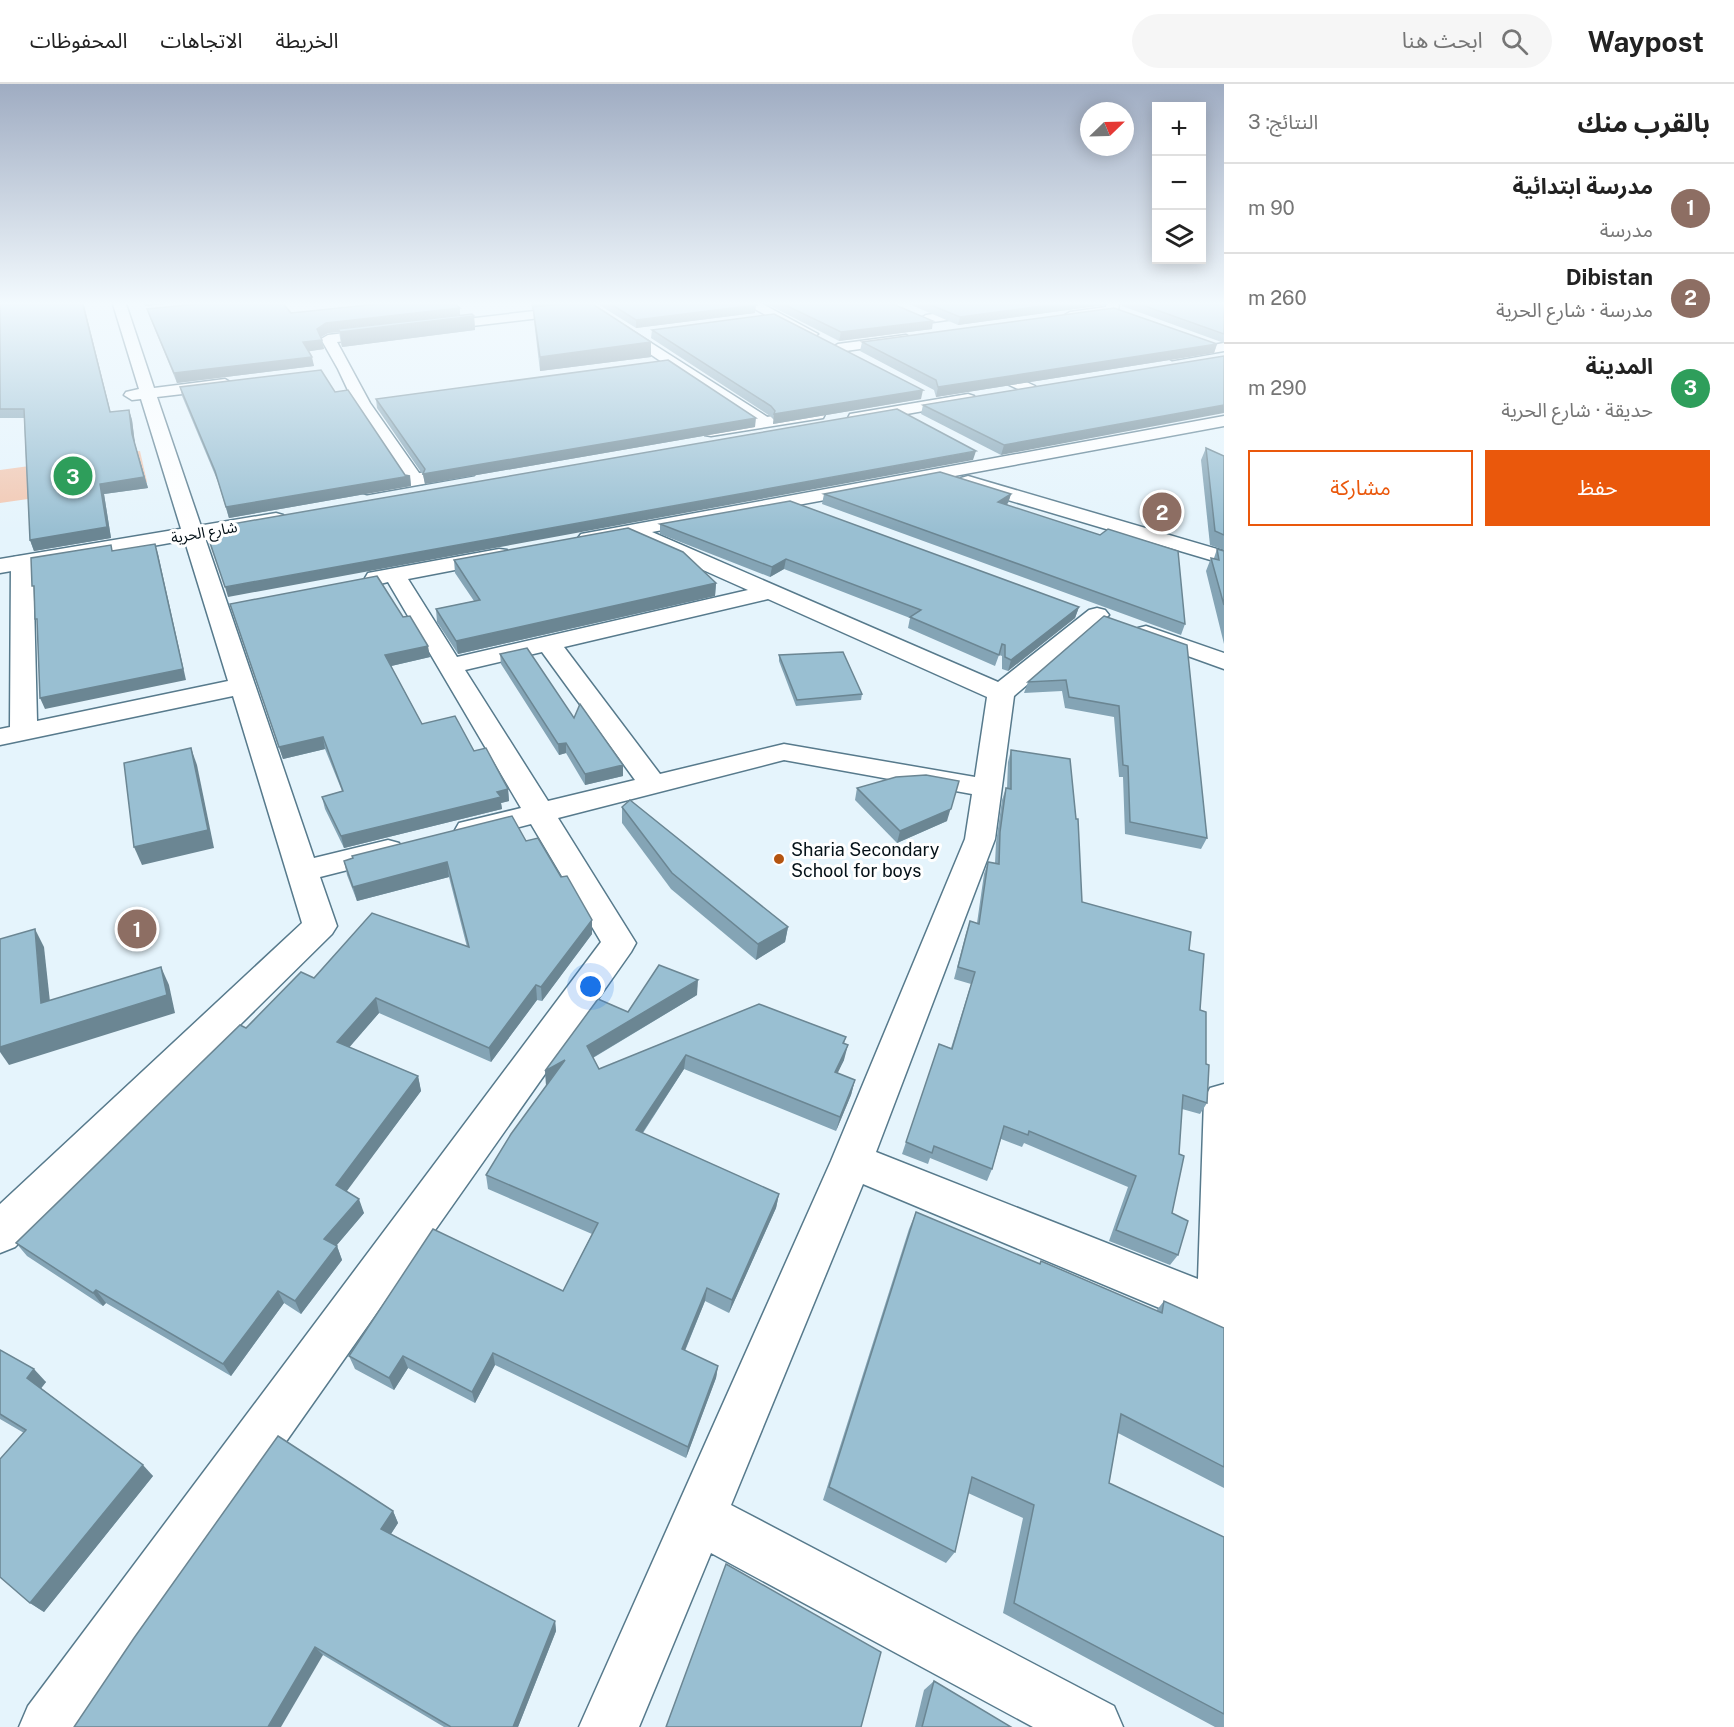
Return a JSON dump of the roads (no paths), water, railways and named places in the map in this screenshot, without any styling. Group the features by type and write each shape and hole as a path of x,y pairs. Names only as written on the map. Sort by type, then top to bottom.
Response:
{"street":[{"path":"0,1233 320,926 243,686 230,605 183,523 136,378"},
{"path":"350,378 362,403 415,480"},
{"path":"696,378 763,422"},
{"path":"140,394 245,381"},
{"path":"989,390 923,394 836,416 698,439 763,422 836,416 899,410 989,390 1050,381"},
{"path":"362,403 384,400"},
{"path":"899,410 929,426"},
{"path":"570,542 1224,421"},
{"path":"968,447 998,463"},
{"path":"941,473 1224,558"},
{"path":"347,491 415,480 481,476 359,505"},
{"path":"790,501 834,517"},
{"name":"شارع الحرية","path":"11,564 183,523 284,509"},
{"path":"629,531 1001,693"},
{"path":"359,581 523,550"},
{"path":"11,564 12,735 243,686"},
{"path":"49,1727 619,943 394,574"},
{"path":"450,666 770,592"},
{"path":"609,1727 852,1161 980,839 1001,693 1104,618 1224,662"},
{"path":"548,643 653,784"},
{"path":"449,835 784,752 988,788"},
{"path":"302,871 415,843"},
{"path":"852,1161 1222,1311 1224,1100"},
{"path":"699,1517 1093,1727"}],"place":[{"name":"المدينة","path":"73,476"},
{"name":"Dibistan","path":"1162,512"},
{"name":"Sharia Secondary School for boys","path":"779,859"},
{"name":"مدرسة ابتدائية","path":"137,929"}]}
